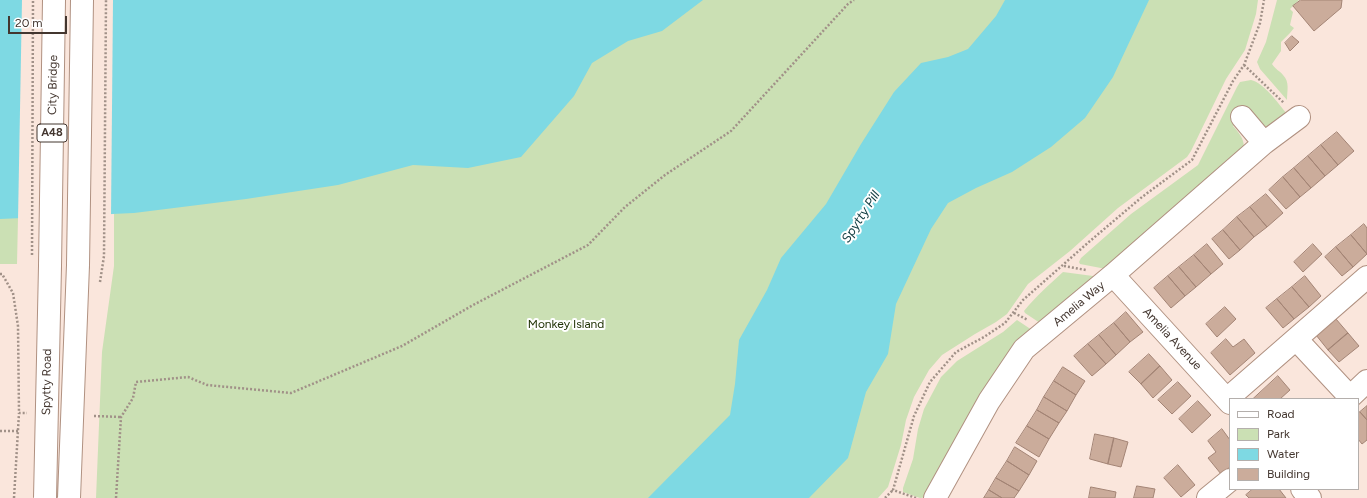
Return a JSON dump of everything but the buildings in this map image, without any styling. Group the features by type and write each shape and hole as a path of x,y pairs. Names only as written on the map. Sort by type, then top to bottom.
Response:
{"street":[{"name":"City Bridge","path":"41,261 54,0"},
{"name":"A48","path":"69,498 78,265 82,0"},
{"name":"Amelia Way","path":"934,498 989,401 1024,349 1113,275 1264,143 1299,117"},
{"path":"1242,118 1264,143"},
{"name":"Spytty Road","path":"41,261 45,498"},
{"name":"Amelia Avenue","path":"1113,275 1228,401"},
{"path":"1231,398 1367,277"},
{"path":"1296,339 1350,397 1367,381"},
{"path":"1208,498 1229,481"},
{"path":"1303,490 1310,498"}],"path":[{"path":"33,0 41,261"},
{"path":"100,283 104,256 106,0"},
{"path":"116,498 121,417 133,398 136,382 188,377 207,385 291,393 402,346 475,304 588,245 625,207 664,175 731,131 854,0"},
{"path":"885,498 893,490 914,416 930,382 956,352 984,337 1005,323 1023,300 1090,241 1142,197 1192,160 1233,81 1244,64 1260,23 1264,0"},
{"path":"1244,64 1299,117"},
{"path":"90,412 90,419"},
{"path":"14,498 18,413"},
{"path":"0,431 18,431"},
{"path":"893,490 916,498"}],"green space":[{"name":"Monkey Island","path":"165,0 1258,0 1256,14 1245,50 1226,79 1187,157 1118,208 1070,251 1028,284 1007,314 942,355 929,370 914,397 906,420 901,445 888,487 878,498 96,498 102,352 114,266 114,214 18,218 17,264 0,264 0,7"},
{"path":"1277,0 1299,0 1290,9 1293,12 1290,25 1294,28 1281,42 1281,51 1272,64 1282,73 1287,81 1287,100 1260,69 1257,62 1266,42"},
{"path":"1251,80 1266,89 1287,114 1272,126 1265,126 1250,112 1233,126 1242,138 1244,148 1106,269 1080,264 1079,262 1081,258 1131,214 1198,165 1240,82"},
{"path":"1063,272 1093,276 1095,278 1040,323 1024,311 1038,295"},
{"path":"1017,320 1032,330 928,497 920,498 903,492 913,459 918,429 924,409 941,377 957,361 1003,332"}],"water":[{"path":"0,0 703,0 662,31 628,41 592,63 574,96 521,157 468,168 413,165 338,185 246,199 134,213 0,219"},
{"name":"Spytty Pill","path":"1005,0 1149,0 1113,77 1085,118 1051,147 1012,172 976,188 948,203 931,229 896,304 888,354 866,392 848,458 809,498 648,498 730,415 735,384 739,340 767,290 781,258 826,204 861,144 894,92 921,63 948,57 968,49 996,16"}],"pier":[{"path":"22,0 113,0 111,216 18,220"}]}
